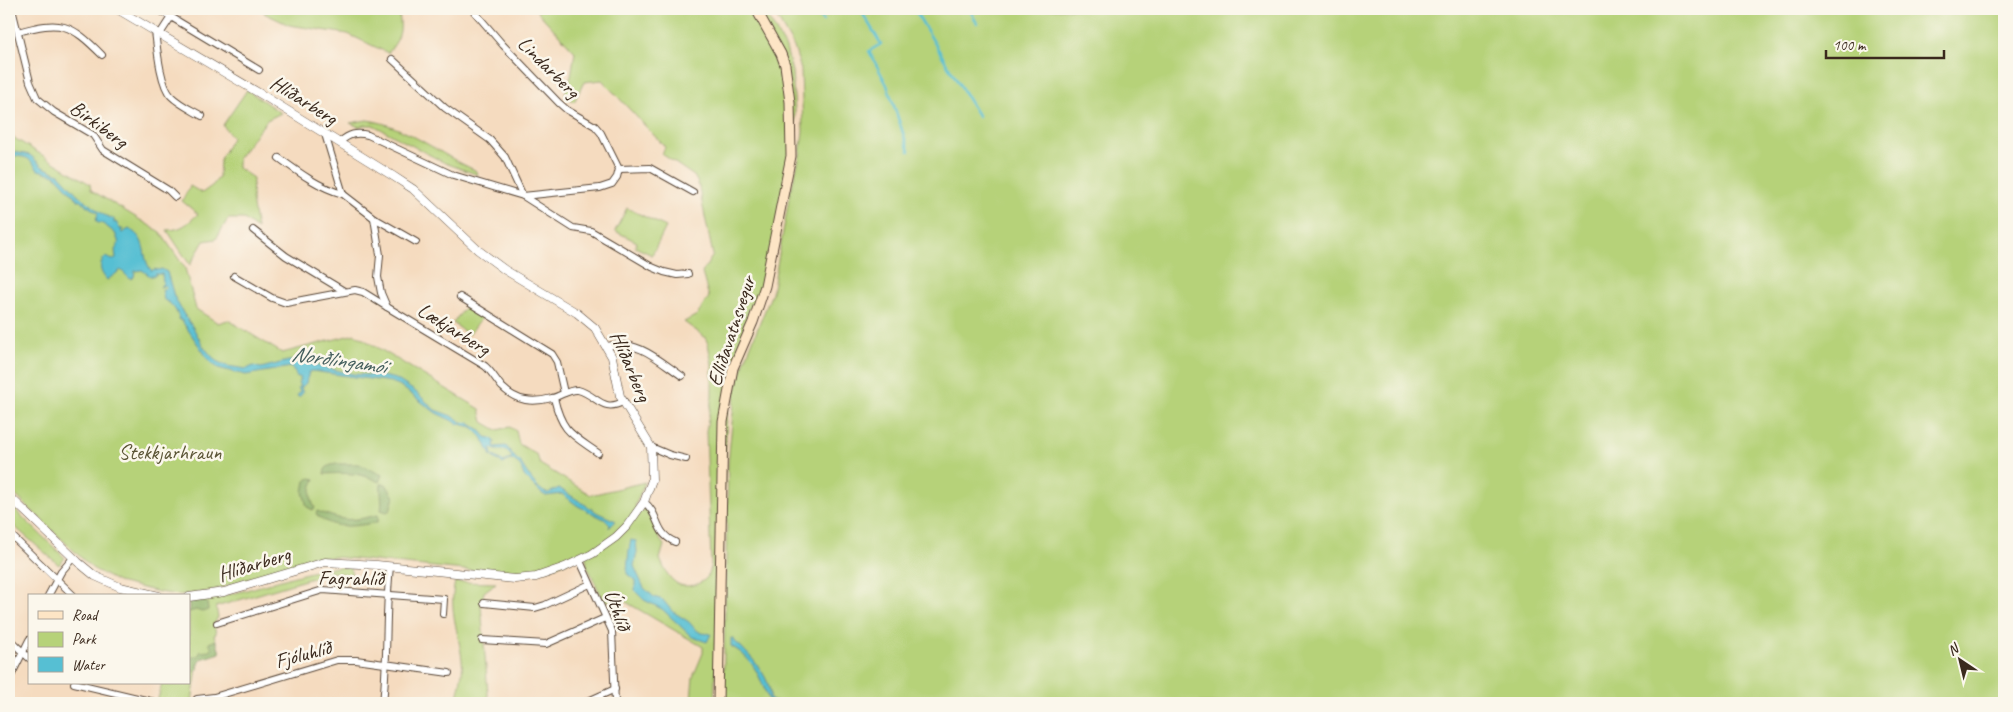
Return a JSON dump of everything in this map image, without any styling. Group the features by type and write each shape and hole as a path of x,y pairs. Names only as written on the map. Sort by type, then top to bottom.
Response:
{"main road":[{"name":"Elliðavatnsvegur","path":"718,703 723,422 733,368 753,322 765,286 791,156 790,102 785,65 781,54 756,9"}],"street":[{"name":"Birkiberg","path":"12,9 33,91 43,104 93,135 102,150 168,190 175,197"},
{"name":"Hlíðarberg","path":"117,9 340,142 413,190 478,250 498,265 577,312 596,328 607,346 612,357 618,389 651,447 652,480 644,502 628,526 616,537 580,560 550,573 515,579 325,562 224,592 190,597"},
{"path":"158,9 260,70"},
{"name":"Lindarberg","path":"472,9 503,45 559,103 595,126 601,133 619,169"},
{"path":"171,16 158,32 159,56 168,91 178,101 202,116"},
{"path":"18,32 43,25 57,24 64,26 93,46 102,55"},
{"path":"392,59 445,108 499,148 522,196"},
{"path":"325,134 343,194"},
{"path":"340,142 352,134 368,135 453,175 522,196 573,228 591,231 652,267 677,275 688,274"},
{"path":"279,158 321,185 343,194 374,218 416,242"},
{"path":"522,196 600,188 612,184 617,177 619,169 650,168 693,192"},
{"name":"Lækjarberg","path":"374,218 380,255 378,277 381,293 387,306"},
{"name":"Lækjarberg","path":"253,230 286,256 344,291"},
{"name":"Lækjarberg","path":"234,276 272,298 286,303 344,291 355,290 363,292 485,366 494,374 503,388 528,402 554,398 564,393 561,376 552,354 460,297"},
{"path":"607,346 619,343 632,345 644,350 682,376"},
{"path":"564,393 573,390 579,391 607,406 616,406 624,401"},
{"path":"554,398 562,424 598,453"},
{"path":"651,447 686,459"},
{"path":"9,496 73,558 95,576 105,582 148,594"},
{"path":"644,502 654,513 661,532 668,539 675,542"},
{"path":"11,535 58,578 72,594"},
{"path":"49,594 73,558"},
{"name":"Úthlíð","path":"580,560 612,631 615,703"},
{"path":"383,703 387,664 390,567"},
{"path":"484,604 535,608 590,584"},
{"name":"Fagrahlíð","path":"217,623 323,590 444,599 443,614"},
{"path":"482,640 546,644 605,618"},
{"path":"9,639 28,657"},
{"path":"9,680 28,642"},
{"name":"Fjóluhlíð","path":"197,699 214,697 337,660 356,660 449,673"},
{"path":"78,684 154,702"},
{"path":"584,703 615,689"}],"green space":[{"path":"267,9 398,9 400,32 388,53 348,34 289,25 264,13"},
{"name":"Stekkjarhraun","path":"535,9 763,9 786,48 792,72 795,111 794,146 768,273 728,394 714,703 683,703 683,701 691,700 693,677 703,653 703,647 619,598 606,602 603,600 584,555 549,569 514,575 335,557 318,558 207,592 172,594 118,582 92,568 9,489 9,135 90,184 91,190 160,232 185,268 196,309 218,323 228,320 282,353 355,334 480,409 483,422 497,430 510,427 516,431 519,444 537,455 540,464 591,495 645,482 635,506 643,511 646,508 651,515 660,540 664,545 660,559 664,569 672,580 683,586 694,585 703,581 709,574 711,562 706,431 712,397 712,364 705,337 684,322 697,315 709,297 702,273 713,255 698,183 694,176 662,154 665,147 602,80 584,82 574,102 565,94 571,76 575,52"},
{"path":"772,9 2004,9 2004,703 783,703 774,702 770,699 768,685 762,672 733,638 732,647 747,657 757,671 770,703 723,703 728,464 735,392 745,360 772,293 790,193 800,155 803,131 801,70 794,47"},
{"path":"247,90 281,113 267,120 238,158 238,168 253,178 252,200 257,229 244,219 228,219 216,239 204,241 190,265 167,230 181,227 198,214 182,201 190,186 202,193 213,185 219,177 220,159 232,138 223,125"},
{"path":"367,120 381,123 409,134 475,170 478,175 445,163 373,125 359,127 350,123"},
{"path":"627,208 666,227 652,255 635,247 637,242 615,231"},
{"path":"466,306 482,317 469,335 453,323"},
{"path":"359,464 382,475 379,482 366,476 345,473 324,474 328,466"},
{"path":"310,478 315,479 311,490 311,498 315,508 313,510 307,507 303,492 305,481"},
{"path":"381,484 386,484 394,497 390,510 387,512 381,510"},
{"path":"9,504 65,558 59,565 15,527 9,533"},
{"path":"317,511 347,519 360,519 378,515 378,521 361,525 334,525 322,519 316,514"},
{"path":"350,567 352,575 332,572 216,607 218,617 214,624 216,634 214,635 220,653 201,659 197,667 192,703 157,703 162,684 190,684 190,600 227,595 320,570"},
{"path":"455,582 496,583 484,592 481,605 488,694 487,703 456,703 462,676 462,665 461,650 453,612"},
{"path":"205,601 208,610 190,612 190,602"},
{"path":"216,640 220,653 201,659 197,670 192,672 190,661 192,657 198,656 201,651 204,652 212,649 209,643"}],"water":[{"path":"9,151 30,155 43,167 59,174 80,197 104,215 114,219 114,223 116,222 120,229 123,229 122,233 129,229 136,233 140,238 148,266 152,271 154,269 162,269 167,272 174,296 183,313 203,346 216,361 227,366 247,369 253,366 261,368 288,361 297,361 353,374 396,379 416,392 435,410 462,422 469,423 480,430 486,437 495,441 494,447 506,446 517,460 520,461 536,485 544,492 548,493 559,488 598,513 616,521 609,528 610,525 604,519 578,506 562,494 546,496 541,493 524,476 520,465 512,459 503,464 491,456 482,437 472,427 459,424 436,413 399,385 391,382 312,371 309,372 306,383 301,388 303,393 299,397 297,396 300,392 298,383 301,378 296,376 291,367 246,375 218,368 210,362 179,319 174,308 164,300 162,289 166,287 165,285 160,287 163,283 162,274 150,276 142,270 135,271 134,277 130,279 121,270 107,280 102,272 101,263 105,257 113,260 116,258 115,250 119,243 115,233 102,223 98,223 96,220 98,213 77,199 55,175 38,170 32,162 24,157 9,155","holes":["491,448 506,450 512,457 504,462 492,455"]},
{"path":"631,540 636,541 637,552 634,566 644,588 654,597 663,600 672,611 689,622 695,629 701,633 711,634 707,642 692,637 662,609 644,600 635,591 635,580 627,574"},
{"path":"731,638 749,655 762,672 768,685 770,699 774,702 783,703 770,703 752,664 731,646"}],"waterway":[{"path":"816,9 823,21"},
{"path":"860,9 881,44 869,51 887,85 909,151"},
{"path":"914,9 979,117"},
{"path":"969,9 977,23"}],"water label":[{"name":"Norðlingamói","path":"339,359"}]}
